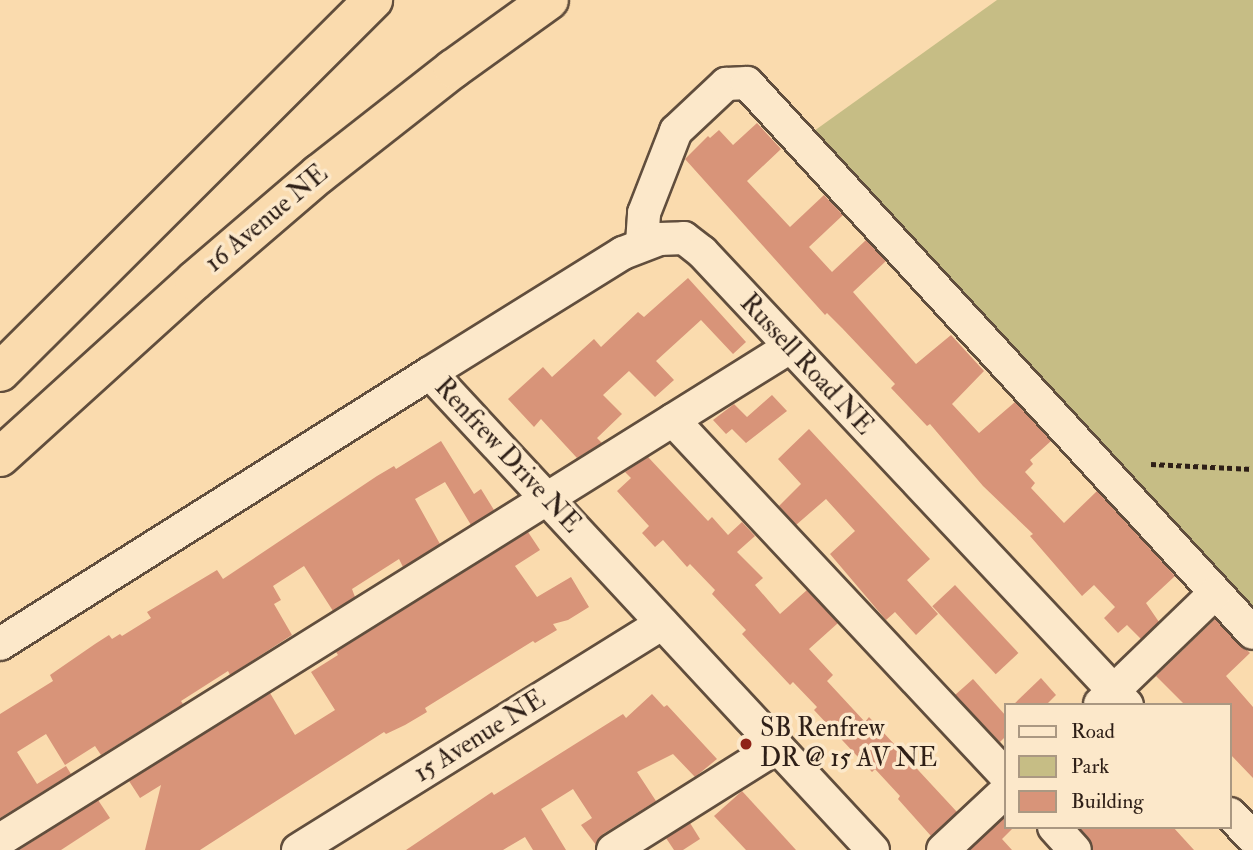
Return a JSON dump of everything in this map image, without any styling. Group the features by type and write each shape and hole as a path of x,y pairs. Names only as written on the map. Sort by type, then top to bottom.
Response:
{"highway":[{"path":"0,372 373,0"},
{"name":"16 Avenue NE","path":"0,457 194,281 319,174 453,69 549,0"}],"street":[{"path":"642,243 644,213 676,131 726,84 747,83 1253,634"},
{"name":"Russell Road NE","path":"430,373 642,243 684,238 702,252 1113,700"},
{"path":"0,840 789,347"},
{"name":"Renfrew Drive NE","path":"0,644 430,373 873,850"},
{"path":"673,421 1004,774"},
{"path":"1113,700 1215,593"},
{"name":"15 Avenue NE","path":"298,850 662,623"},
{"path":"632,845 777,747"},
{"path":"943,850 1004,793"},
{"path":"1232,816 1253,838"},
{"path":"1056,829 1074,850"}],"path":[{"path":"1151,464 1253,469"}],"green space":[{"path":"997,0 1253,0 1253,633 800,141"}],"building":[{"path":"757,123 781,149 747,181 790,227 824,195 843,215 809,247 832,272 866,240 886,261 853,292 916,364 951,335 984,371 952,404 979,433 1015,402 1051,441 1030,460 1033,464 1025,472 1035,483 1031,488 1064,523 1097,491 1175,576 1146,603 1159,622 1141,639 1127,625 1118,633 1104,618 1115,607 1094,585 1082,596 1030,536 1033,534 983,486 930,424 927,426 891,388 895,384 827,313 825,315 685,159 708,136 710,138 719,130 733,145"},
{"path":"688,278 746,342 733,354 701,320 656,361 674,380 655,397 629,371 603,395 622,414 597,438 602,443 577,458 541,419 534,427 508,399 543,367 552,377 594,339 601,347 638,312 644,317"},
{"path":"772,395 787,411 746,443 732,429 726,434 713,420 734,404 747,417"},
{"path":"809,429 930,559 907,580 938,614 916,635 895,612 886,620 830,554 855,531 826,499 796,525 779,506 801,484 778,459"},
{"path":"441,441 474,494 481,489 494,510 471,525 445,482 415,499 440,544 403,567 399,559 352,589 355,597 333,611 304,566 273,586 281,600 274,604 292,635 230,675 228,671 181,701 183,704 101,755 95,746 65,765 46,734 17,752 37,784 66,766 71,774 0,818 0,714 53,681 50,675 109,635 112,639 120,634 122,636 151,618 147,612 217,570 223,579 377,476 394,466 396,469"},
{"path":"648,457 708,521 712,517 728,535 742,522 755,536 737,552 763,578 755,585 780,614 807,590 838,623 809,649 833,675 827,681 865,722 869,717 957,812 931,836 875,769 872,772 814,710 817,707 793,682 790,685 742,634 746,630 712,594 715,590 690,564 687,567 663,540 655,547 642,533 649,526 617,491 631,478 625,472"},
{"path":"528,532 540,550 515,566 537,597 571,577 589,607 568,620 553,624 557,630 535,643 533,641 425,708 427,712 405,725 386,734 384,732 200,850 145,850 161,785 140,798 129,781 270,693 295,735 335,710 311,672 338,655 336,652"},
{"path":"955,585 1018,653 996,674 932,606"},
{"path":"1215,619 1250,653 1226,676 1253,707 1253,778 1232,756 1232,703 1183,703 1156,676"},
{"path":"1041,678 1056,695 1048,703 1015,703"},
{"path":"973,679 1004,714 1004,738 1000,742 955,695"},
{"path":"652,694 664,707 667,705 717,759 695,777 673,754 637,772 656,801 603,834 596,845 581,825 592,818 573,789 541,809 566,850 533,850 525,837 503,850 406,850 492,792 494,795 623,714 626,718"},
{"path":"742,791 796,850 746,850 714,816"},
{"path":"98,800 110,818 61,850 19,850"},
{"path":"1004,818 1004,829 1012,829 1002,839 1012,850 970,850"},
{"path":"690,823 700,839 683,850 674,850 666,838"},
{"path":"1081,829 1175,829 1194,850 1093,850 1089,838"}],"place":[{"name":"SB Renfrew DR @ 15 AV NE","path":"746,744"}]}
